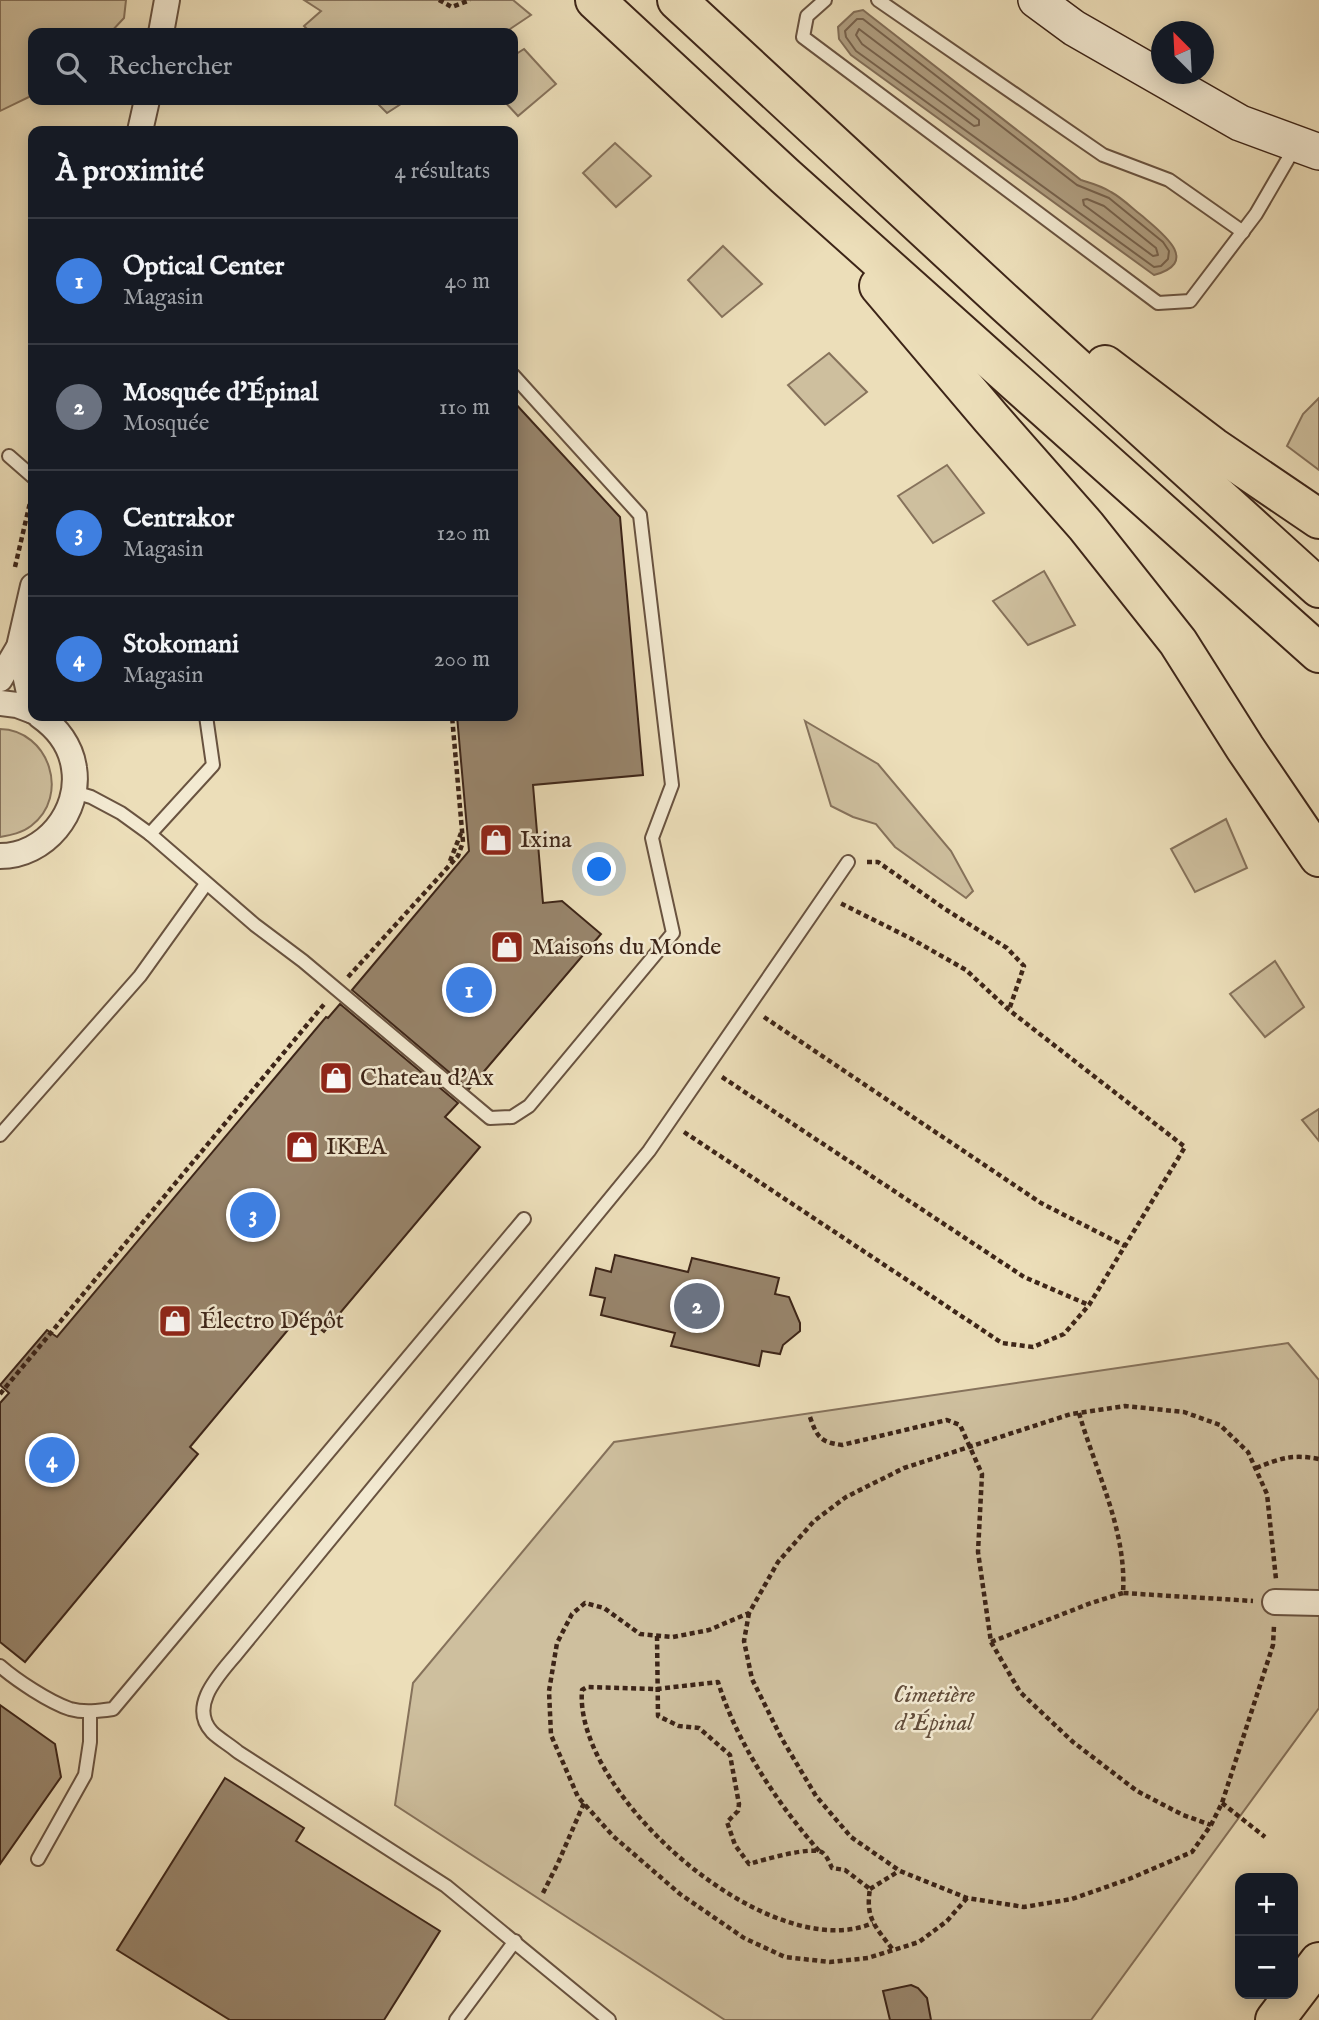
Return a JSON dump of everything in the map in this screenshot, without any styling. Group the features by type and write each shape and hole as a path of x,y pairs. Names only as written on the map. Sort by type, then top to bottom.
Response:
{"main road":[{"path":"595,0 785,176 1319,653"},
{"path":"677,0 1319,588"},
{"path":"785,176 1086,526 1178,642 1245,748 1319,857"},
{"path":"1005,303 1082,348 1213,447 1319,519"},
{"path":"1275,2020 1319,1962"},
{"path":"1307,2020 1319,2004"}],"street":[{"path":"162,28 167,0"},
{"path":"1036,0 1074,28 1240,123 1308,148"},
{"path":"141,126 146,105"},
{"path":"23,582 19,647 28,688"},
{"path":"0,679 19,647"},
{"path":"0,703 28,709"},
{"path":"0,856 33,849 52,834 67,815 74,792 75,768 67,745 47,721"},
{"path":"1275,1602 1319,1603"}],"lane":[{"path":"825,0 807,16 803,37 1158,303 1190,302 1308,148"},
{"path":"878,0 1102,155 1169,180 1243,232"},
{"path":"74,792 121,813 150,834 206,884 490,1118 512,1117 529,1106 673,933 652,838 672,785 640,515 518,381"},
{"path":"9,456 28,473"},
{"path":"150,834 213,765 207,721"},
{"path":"609,2020 446,1886 238,1752 210,1730 202,1707 210,1688 231,1661 649,1151 848,862"},
{"path":"0,1135 140,976 206,884"},
{"path":"0,1666 16,1679 69,1708 90,1712 113,1709 524,1219"},
{"path":"38,1859 85,1775 90,1742 90,1712"},
{"path":"456,2020 515,1941"}],"path":[{"path":"439,0 452,7 470,0"},
{"path":"23,582 28,536"},
{"path":"336,989 458,856 463,842 452,721"},
{"path":"848,862 878,862 1007,948 1024,966 1009,1010"},
{"path":"669,1122 1002,1343 1033,1347 1064,1334 1090,1305 1185,1147 1009,1010 966,970 910,938 824,896"},
{"path":"748,1006 1041,1203 1125,1246"},
{"path":"0,1394 313,1016"},
{"path":"706,1067 1024,1276 1090,1305"},
{"path":"1125,1406 1184,1412 1220,1425 1248,1452 1267,1494 1276,1576 1273,1645 1222,1803 1211,1825 1192,1852 1129,1879 1072,1899 1024,1907 967,1898 900,1871 851,1837 816,1796 782,1739 752,1679 744,1641 749,1613 778,1562 814,1521 846,1497 904,1468 971,1448 1079,1413 1125,1406"},
{"path":"1079,1413 1120,1538 1125,1574 1123,1593"},
{"path":"810,1417 816,1434 827,1443 842,1445 947,1420 960,1425 982,1475 978,1552 991,1642 1020,1692 1073,1742 1137,1791 1183,1815 1211,1825"},
{"path":"1256,1468 1282,1457 1319,1459"},
{"path":"991,1642 1123,1593 1275,1602"},
{"path":"749,1613 709,1630 673,1637 640,1634 604,1608 585,1603 572,1614 557,1643 549,1691 551,1735 578,1797 613,1836 680,1894 744,1938 785,1958 830,1962 869,1958 919,1942 947,1921 967,1898"},
{"path":"657,1636 658,1716 679,1726 699,1728 730,1755 739,1804 738,1811 727,1822 736,1845 749,1864 783,1855 819,1851"},
{"path":"870,1889 845,1870 832,1868 825,1854 819,1851 764,1776 725,1704 718,1682 657,1689 587,1687 582,1690 587,1729 605,1768 647,1825 685,1863 741,1902 804,1928 849,1930 873,1923"},
{"path":"543,1893 584,1803"},
{"path":"1222,1803 1265,1837"},
{"path":"893,1950 873,1923 867,1905 870,1889 900,1871"}],"green space":[{"path":"0,0 126,0 124,18 115,28 28,28 28,97 0,111"},
{"path":"304,0 513,0 531,15 512,28 304,26 321,11"},
{"path":"524,49 556,84 518,116 508,105 518,105 518,53"},
{"path":"379,105 399,105 387,113"},
{"path":"615,143 651,176 616,207 583,173"},
{"path":"723,246 762,284 722,317 688,280"},
{"path":"829,353 867,392 825,425 788,385"},
{"path":"1319,398 1319,470 1287,446 1303,414"},
{"path":"947,465 984,513 933,543 898,496"},
{"path":"1044,571 1075,625 1028,645 993,601"},
{"path":"805,721 878,764 951,851 973,891 966,898 895,847 876,824 831,806"},
{"path":"0,729 17,732 31,740 42,752 52,782 50,798 43,813 31,826 0,837"},
{"path":"1226,819 1247,868 1195,892 1171,849"},
{"path":"1275,961 1304,1007 1265,1037 1230,994"},
{"path":"1319,1109 1319,1141 1302,1120"},
{"name":"Cimetière d'Épinal","path":"1288,1343 1319,1380 1319,1708 1091,2020 725,2020 395,1805 413,1683 614,1442"}],"water":[{"path":"863,10 1081,180 1104,188 1127,203 1167,238 1176,255 1175,263 1154,275 851,55 839,39 838,27 854,12"}],"building":[{"path":"518,406 620,517 643,775 533,785 543,903 562,901 601,934 469,1089 352,990 469,851 457,721 518,721"},
{"path":"340,1004 458,1103 445,1117 480,1147 324,1332 302,1313 190,1447 198,1454 25,1662 0,1642 0,1403 9,1393 0,1385 47,1330 57,1337 326,1017"},
{"path":"615,1255 688,1272 692,1258 779,1278 775,1294 789,1297 800,1323 800,1331 783,1345 780,1354 762,1351 759,1366 671,1346 675,1333 601,1315 605,1298 590,1295 596,1268 611,1272"},
{"path":"0,1705 55,1744 61,1777 0,1864"},
{"path":"225,1778 304,1828 296,1841 440,1931 384,2020 230,2020 117,1950"},
{"path":"911,1985 927,1998 931,2020 890,2020 883,1991"}],"place":[{"name":"Ixina","path":"496,840"},
{"name":"Maisons du Monde","path":"507,947"},
{"name":"Optical Center","path":"469,990"},
{"name":"Chateau d'Ax","path":"336,1078"},
{"name":"IKEA","path":"302,1147"},
{"name":"Centrakor","path":"253,1215"},
{"name":"Mosquée d'Épinal","path":"697,1306"},
{"name":"Électro Dépôt","path":"175,1321"},
{"name":"Stokomani","path":"52,1460"}]}
